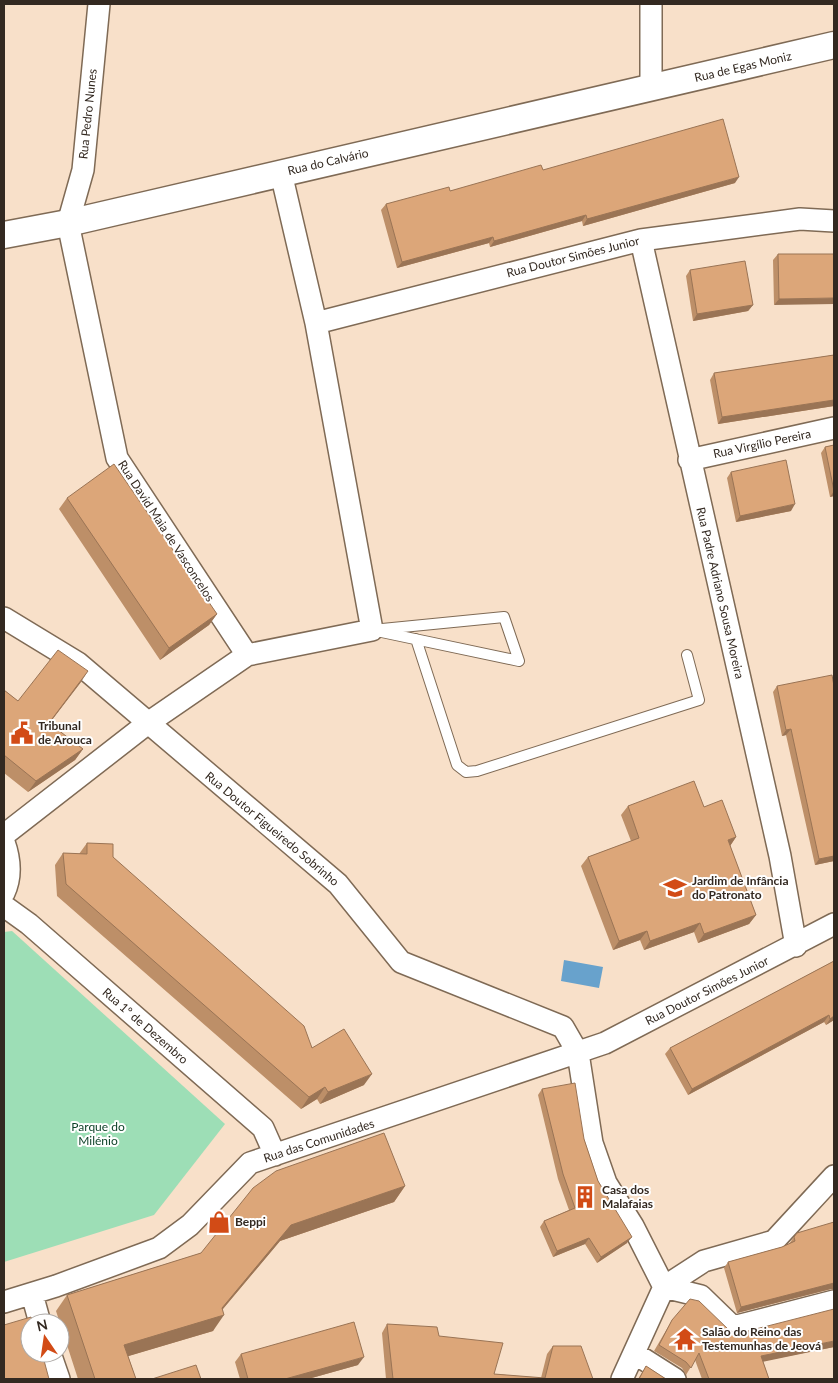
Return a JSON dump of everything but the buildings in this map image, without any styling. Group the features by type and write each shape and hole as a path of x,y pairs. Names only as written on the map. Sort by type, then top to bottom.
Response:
{"street":[{"name":"Rua Pedro Nunes","path":"68,223 83,170 99,4"},
{"path":"651,4 651,88"},
{"name":"Rua de Egas Moniz","path":"651,88 834,45"},
{"name":"Rua do Calvário","path":"4,235 68,223 651,88"},
{"path":"4,835 148,723 247,655 372,630 316,323 281,173"},
{"name":"Rua Doutor Simões Junior","path":"316,323 641,240 800,219 834,221"},
{"name":"Rua David Maia de Vasconcelos","path":"68,223 117,458 247,655"},
{"name":"Rua Padre Adriano Sousa Moreira","path":"641,240 689,460 780,856 796,946"},
{"name":"Rua Virgílio Pereira","path":"689,460 834,428"},
{"name":"Rua Doutor Figueiredo Sobrinho","path":"4,618 78,663 338,884 401,962 563,1027 578,1053 592,1143 606,1183 633,1226 664,1287"},
{"path":"4,842 8,853 10,870 4,893"},
{"name":"Rua 1º de Dezembro","path":"4,906 29,924 263,1128 276,1155"},
{"name":"Rua Doutor Simões Junior","path":"578,1053 605,1043 796,946 834,924"},
{"name":"Rua das Comunidades","path":"4,1302 32,1294 159,1248 190,1225 250,1163 578,1053"},
{"path":"622,1379 664,1287 704,1261 774,1241 834,1176"},
{"path":"664,1287 701,1296 734,1327 834,1300"},
{"path":"32,1294 37,1313"},
{"path":"634,1354 675,1379"},
{"path":"53,1363 59,1379"}],"lane":[{"path":"504,617 519,661 416,639 372,630 504,617"},
{"path":"416,639 457,765 466,772 477,771 699,700 687,655"}],"green space":[{"name":"Parque do Milénio","path":"12,931 225,1124 154,1215 4,1262 4,932"}],"water":[{"path":"564,960 603,967 599,988 561,981"}],"place":[{"name":"Tribunal de Arouca","path":"22,733"},
{"name":"Jardim de Infância do Patronato","path":"675,888"},
{"name":"Casa dos Malafaias","path":"585,1197"},
{"name":"Beppi","path":"219,1222"},
{"name":"Salão do Reino das Testemunhas de Jeová","path":"685,1339"}]}
